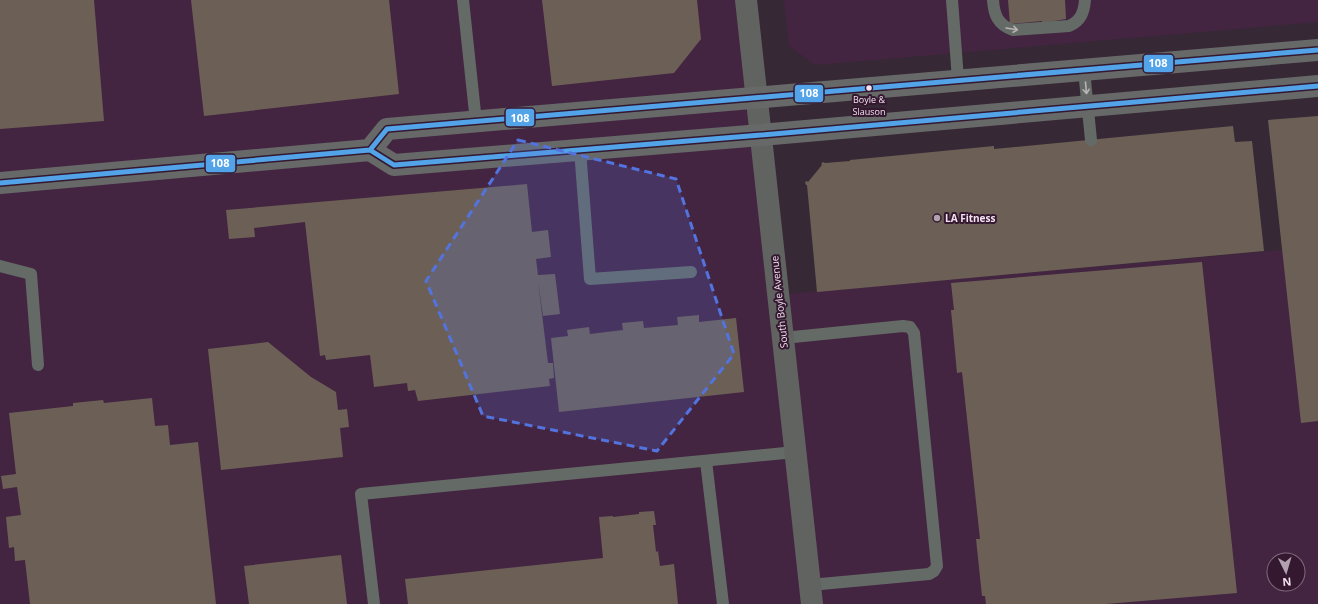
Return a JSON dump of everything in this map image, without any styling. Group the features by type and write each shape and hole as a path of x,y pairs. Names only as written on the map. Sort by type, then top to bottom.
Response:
{"main road":[{"name":"South Boyle Avenue","path":"746,0 811,594"},
{"path":"370,150 387,129 757,98 958,79 1318,50"},
{"path":"0,183 370,150 394,165 761,135 1318,86"}],"lane":[{"path":"463,0 476,122"},
{"path":"952,0 958,79"},
{"path":"993,0 994,12 997,18 1005,28 1013,30 1069,26 1075,23 1082,14 1085,0"},
{"path":"1084,70 1091,140"},
{"path":"580,150 590,280 691,272"},
{"path":"0,266 31,274 38,365"},
{"path":"783,338 903,326 910,327 914,332 937,566 934,571 929,574 811,594"},
{"path":"374,604 361,494 795,452"},
{"path":"706,461 723,604"}],"highlighted area":[{"path":"518,140 676,179 734,354 657,451 483,416 426,281"}],"shaded area":[{"path":"0,0 741,0 776,295 1318,247 1318,604 0,604"},
{"path":"784,0 1318,0 1318,22 815,65 789,46"}],"building":[{"path":"0,0 94,0 104,121 0,129"},
{"path":"191,0 389,0 399,94 204,116"},
{"path":"542,0 697,0 701,39 674,73 552,86"},
{"path":"1008,0 1065,0 1066,19 1042,23 1042,21 1010,24"},
{"path":"1318,116 1318,421 1301,423 1268,120"},
{"path":"1233,126 1235,142 1252,141 1264,251 817,292 807,185 805,182 808,182 823,162 850,161 994,146 994,149"},
{"path":"527,184 532,232 548,230 551,257 536,259 538,275 555,274 560,314 543,316 538,281 548,363 553,363 554,378 549,379 550,386 418,401 415,390 408,391 407,383 374,387 370,355 326,360 325,355 320,356 305,222 254,228 255,237 229,239 226,210"},
{"path":"1202,262 1237,593 1106,604 986,604 985,596 982,596 976,539 980,539 962,372 957,373 951,310 954,310 951,283"},
{"path":"699,315 699,322 736,318 744,392 559,412 551,338 568,336 567,330 589,327 590,334 623,330 622,323 643,321 644,328 678,325 677,317"},
{"path":"268,342 311,377 336,392 338,410 347,409 349,427 340,428 343,457 221,470 208,349"},
{"path":"152,398 155,426 168,425 170,445 198,442 216,604 30,604 25,560 15,561 14,547 9,548 6,517 21,515 17,487 3,489 1,476 16,474 9,413 73,406 73,403 103,400 104,403"},
{"path":"654,511 656,525 653,525 656,552 658,551 660,566 674,564 678,604 408,604 405,579 603,558 599,517 613,517"},
{"path":"341,555 347,604 249,604 244,566"}],"transit line":[{"name":"108","path":"370,150 387,129 1318,50"},
{"name":"108","path":"0,183 370,150 394,165 761,135 1318,86"}],"place":[{"name":"Boyle & Slauson","path":"869,88"},
{"name":"LA Fitness","path":"937,218"}]}
